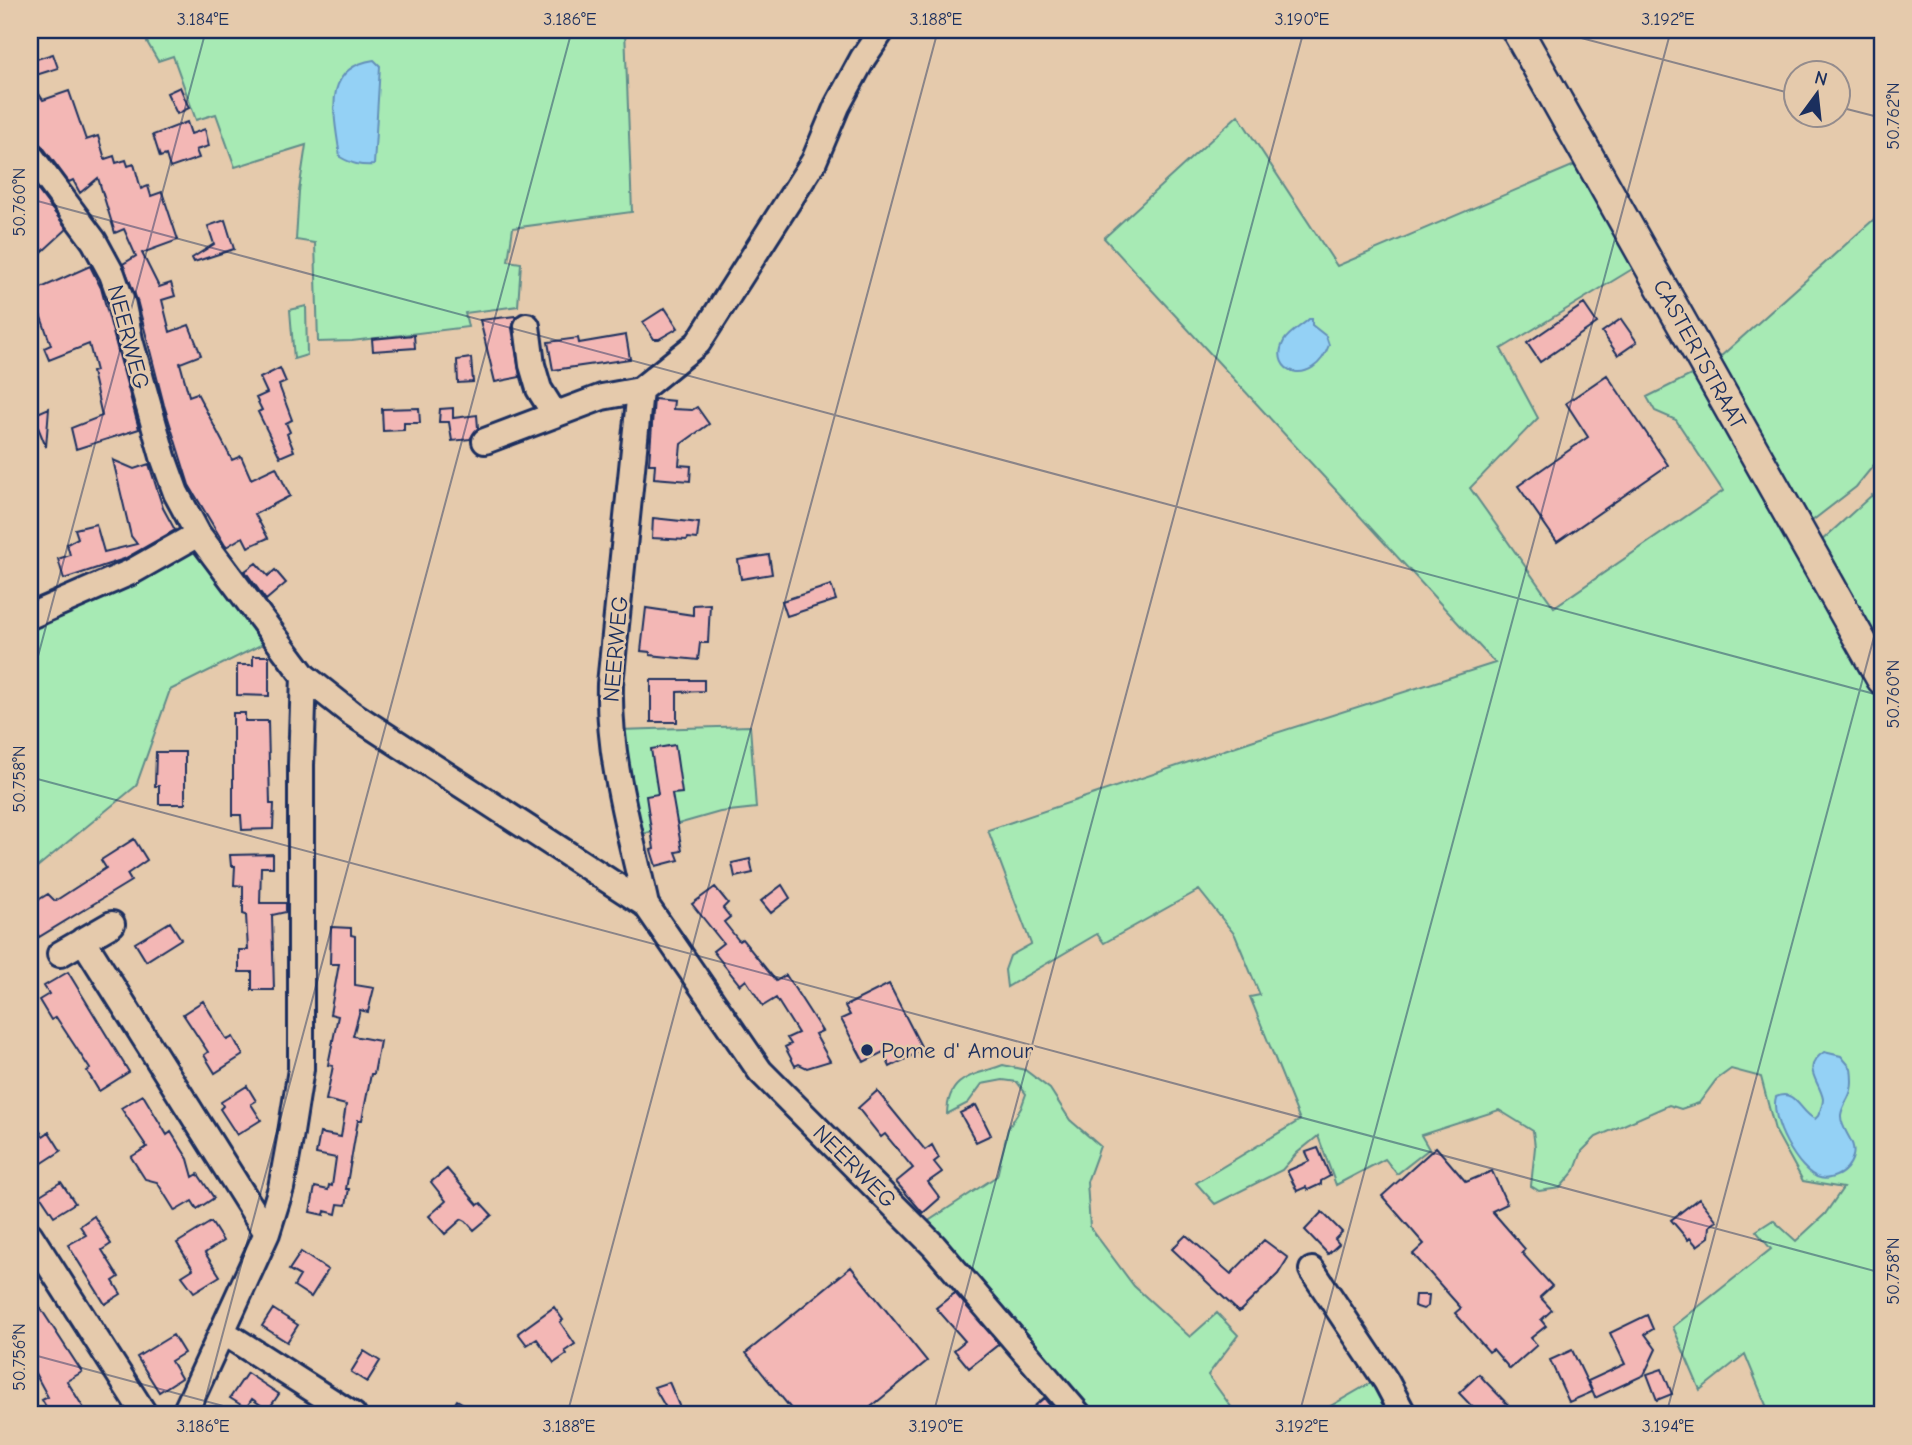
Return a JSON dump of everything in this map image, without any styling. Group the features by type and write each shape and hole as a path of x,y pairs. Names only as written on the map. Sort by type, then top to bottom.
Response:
{"main road":[{"name":"CASTERTSTRAAT","path":"1517,30 1882,679"}],"street":[{"path":"485,440 602,397 640,390 698,343 814,161 838,106 863,58 882,30"},
{"name":"NEERWEG","path":"30,155 94,241 112,274 123,305 130,340 163,457 176,493 198,534 304,676 351,713 646,905"},
{"path":"527,326 532,365 539,389 554,413"},
{"name":"NEERWEG","path":"640,390 609,714 614,761 646,905 760,1072 934,1246 1079,1415"},
{"path":"30,615 131,572 198,534"},
{"path":"184,1415 267,1233 281,1188 301,1069 301,765 304,676"},
{"path":"60,954 112,924"},
{"path":"83,940 267,1233"},
{"path":"30,1235 145,1415"},
{"path":"1312,1270 1386,1381 1405,1415"},
{"path":"223,1332 353,1415"}],"green space":[{"path":"140,30 625,30 632,212 513,228 508,261 521,263 518,306 465,313 468,327 352,341 318,342 315,243 296,240 299,191 306,145 235,167 216,114 196,120 173,56 158,61"},
{"path":"1238,115 1337,266 1577,164 1634,268 1501,349 1538,418 1470,488 1554,607 1723,491 1676,420 1655,411 1647,397 1697,372 1882,706 1882,1415 1770,1415 1745,1354 1700,1390 1673,1327 1771,1249 1756,1231 1773,1220 1796,1241 1825,1214 1843,1188 1803,1181 1775,1130 1761,1077 1731,1069 1716,1080 1699,1103 1681,1109 1669,1105 1596,1137 1582,1151 1575,1170 1560,1188 1539,1191 1531,1186 1535,1147 1533,1131 1499,1110 1421,1135 1429,1149 1397,1174 1385,1159 1336,1185 1318,1136 1282,1170 1215,1204 1196,1183 1300,1120 1250,997 1260,995 1235,935 1199,890 1104,943 1097,934 1007,987 1005,970 1010,956 1031,944 988,830 1251,741 1495,663 1104,238"},
{"path":"1882,212 1882,455 1856,487 1812,521 1719,358"},
{"path":"306,306 307,355 294,359 290,310"},
{"path":"1872,495 1882,512 1882,654 1819,543"},
{"path":"195,545 269,641 170,690 136,786 30,873 30,622"},
{"path":"750,726 756,808 720,812 636,836 619,730"},
{"path":"1003,1065 1025,1070 1050,1089 1070,1120 1100,1146 1087,1182 1090,1227 1134,1286 1190,1337 1217,1313 1238,1335 1208,1375 1237,1415 1088,1415 924,1224 997,1176 1008,1129 1026,1094 1017,1082 1003,1080 982,1084 968,1103 947,1114 948,1101 957,1085 972,1075"},
{"path":"1374,1381 1391,1415 1315,1415"}],"water":[{"path":"374,60 380,66 374,165 360,165 340,157 334,111 335,97 338,84 345,73 357,65"},
{"path":"1312,319 1312,325 1326,336 1329,345 1322,359 1313,367 1303,372 1294,372 1282,361 1280,352 1286,338"},
{"path":"1824,1052 1841,1056 1851,1068 1852,1087 1841,1120 1854,1151 1851,1162 1844,1171 1824,1179 1812,1174 1795,1155 1781,1130 1775,1106 1776,1097 1788,1096 1810,1116 1815,1119 1818,1116 1823,1099 1812,1069 1817,1058"}],"building":[{"path":"53,54 58,68 30,77 30,61"},
{"path":"30,80 43,100 69,91 86,140 98,136 105,159 114,156 116,163 126,160 128,166 134,164 141,189 148,186 151,196 162,192 178,240 142,253 159,287 171,283 175,296 162,300 170,332 189,325 201,355 180,363 189,396 197,393 232,460 241,456 251,479 276,467 290,496 255,514 268,538 248,547 243,537 226,547 189,485 164,405 137,300 123,264 136,256 124,229 115,233 98,178 80,193 73,180 69,182 42,146 30,136"},
{"path":"180,87 189,108 177,114 167,93"},
{"path":"187,122 191,134 205,129 209,146 196,150 199,158 170,168 166,155 160,157 153,135"},
{"path":"30,180 67,229 30,263"},
{"path":"225,220 234,249 194,262 192,258 214,244 208,226"},
{"path":"90,266 101,288 139,429 76,449 71,428 102,416 89,344 49,360 44,348 51,345 32,292"},
{"path":"1584,304 1597,323 1540,362 1527,343"},
{"path":"665,308 678,328 654,339 643,322"},
{"path":"516,316 512,328 520,377 495,382 480,320"},
{"path":"1621,319 1637,342 1618,355 1602,332"},
{"path":"414,335 415,348 373,351 372,339"},
{"path":"626,335 630,359 553,370 548,342 578,338 579,343"},
{"path":"471,358 473,382 458,383 457,360"},
{"path":"280,368 286,382 279,385 292,420 286,423 290,432 287,434 294,451 280,457 258,412 262,410 256,398 267,393 260,378"},
{"path":"1607,375 1668,465 1557,542 1518,486 1588,437 1566,403"},
{"path":"654,399 674,401 673,409 692,410 697,407 709,424 681,444 679,465 691,466 690,481 654,478 655,464 649,464"},
{"path":"49,408 46,447 33,415"},
{"path":"419,408 420,423 404,423 404,430 383,431 382,409"},
{"path":"453,408 453,418 477,415 478,428 470,439 452,441 449,422 439,422 440,409"},
{"path":"113,460 134,469 149,464 163,508 175,530 124,559 64,579 58,559 70,555 67,544 78,538 75,529 96,524 104,552 137,544 131,536"},
{"path":"653,518 699,523 697,539 652,538"},
{"path":"769,555 772,574 741,579 738,560"},
{"path":"256,563 268,576 275,570 286,583 266,600 245,571"},
{"path":"831,585 836,600 787,616 782,601"},
{"path":"710,604 708,643 700,643 698,660 650,655 650,652 641,651 646,608 693,615 693,605"},
{"path":"253,656 269,656 269,696 237,695 237,665 253,665"},
{"path":"651,680 704,680 704,691 677,692 677,722 651,722"},
{"path":"233,713 245,713 245,721 268,721 270,804 274,804 273,829 242,830 241,815 233,815"},
{"path":"675,745 682,793 672,794 682,851 676,852 679,860 656,866 651,850 654,849 646,796 658,794 651,749"},
{"path":"156,752 185,752 185,804 159,804 159,786 155,786"},
{"path":"134,839 147,860 127,874 131,881 39,937 30,922 30,905 48,894 55,901 106,868 101,860"},
{"path":"273,854 273,867 261,867 260,903 286,903 286,912 272,915 274,990 252,990 252,972 239,972 239,950 248,950 246,915 243,914 243,886 234,885 235,866 231,866 230,855"},
{"path":"750,859 753,873 735,877 732,863"},
{"path":"782,885 790,898 771,913 761,901"},
{"path":"715,887 728,903 723,908 730,917 724,922 739,941 742,939 776,981 786,975 822,1031 815,1034 830,1061 807,1068 799,1064 795,1066 785,1047 791,1044 787,1038 798,1033 776,998 763,1006 746,980 740,985 713,951 723,943 692,904"},
{"path":"170,922 181,939 146,961 135,943"},
{"path":"331,927 351,928 351,935 355,936 355,985 374,988 368,1012 360,1010 353,1036 380,1041 362,1120 358,1120 346,1189 349,1189 346,1205 338,1204 336,1214 325,1211 324,1215 310,1212 315,1187 328,1190 329,1185 332,1186 336,1158 316,1154 320,1133 341,1137 346,1105 326,1100 333,1066 328,1065 338,1016 330,1014 339,964 330,964"},
{"path":"68,972 129,1072 99,1091 87,1071 90,1069 56,1017 51,1020 39,1000 49,994 44,986"},
{"path":"889,984 923,1050 890,1067 883,1052 864,1062 841,1019 850,1015 845,1006"},
{"path":"203,1001 227,1040 233,1037 243,1055 215,1073 204,1055 208,1052 183,1014"},
{"path":"247,1086 256,1101 251,1104 261,1120 237,1135 220,1109 223,1106 221,1102"},
{"path":"877,1091 925,1150 932,1145 939,1158 934,1162 942,1172 928,1182 940,1198 923,1213 896,1182 913,1168 885,1134 881,1137 858,1108"},
{"path":"143,1095 167,1135 171,1132 188,1159 193,1177 198,1174 214,1198 197,1209 192,1201 175,1211 157,1182 145,1179 131,1157 147,1147 121,1108"},
{"path":"976,1105 991,1135 976,1142 960,1113"},
{"path":"30,1116 43,1136 49,1132 61,1151 30,1171"},
{"path":"1436,1147 1466,1182 1492,1171 1507,1204 1492,1211 1525,1249 1522,1253 1552,1286 1540,1297 1552,1310 1541,1320 1546,1326 1531,1338 1537,1345 1510,1369 1493,1349 1489,1352 1455,1313 1461,1308 1413,1254 1424,1244 1382,1196"},
{"path":"1318,1148 1330,1176 1308,1190 1306,1187 1297,1191 1287,1171 1310,1161 1306,1152"},
{"path":"447,1169 478,1205 481,1203 492,1215 474,1230 462,1219 445,1234 429,1216 446,1201 431,1182"},
{"path":"61,1182 75,1203 54,1216 40,1195"},
{"path":"1699,1198 1717,1221 1710,1226 1709,1237 1697,1246 1690,1238 1688,1240 1671,1220"},
{"path":"1322,1212 1342,1232 1335,1239 1339,1244 1328,1254 1305,1230"},
{"path":"94,1216 111,1244 102,1250 119,1277 113,1281 121,1294 105,1304 68,1245 86,1235 80,1226"},
{"path":"211,1222 223,1241 205,1253 220,1276 194,1292 182,1276 193,1269 177,1243"},
{"path":"1186,1235 1231,1274 1264,1240 1288,1258 1278,1274 1239,1312 1172,1249"},
{"path":"301,1252 328,1270 311,1297 294,1286 300,1276 289,1270"},
{"path":"851,1267 927,1361 861,1415 796,1415 746,1353"},
{"path":"30,1292 82,1372 67,1381 88,1415 51,1415 42,1400 48,1397 30,1364"},
{"path":"955,1293 999,1344 969,1368 954,1350 965,1341 936,1308"},
{"path":"1415,1295 1429,1295 1428,1306 1423,1309 1414,1306"},
{"path":"554,1307 563,1320 560,1322 575,1344 554,1363 537,1339 527,1345 518,1333"},
{"path":"273,1309 298,1325 287,1342 262,1326"},
{"path":"1647,1315 1653,1329 1645,1334 1656,1349 1644,1375 1595,1398 1588,1381 1625,1364 1610,1333"},
{"path":"173,1335 184,1353 171,1361 181,1378 159,1392 137,1357"},
{"path":"1572,1350 1592,1392 1569,1402 1550,1360"},
{"path":"364,1351 380,1361 367,1382 351,1372"},
{"path":"1662,1369 1672,1394 1657,1400 1647,1374"},
{"path":"247,1373 279,1394 268,1410 252,1399 246,1408 230,1398"},
{"path":"1479,1374 1518,1415 1480,1415 1459,1393"},
{"path":"669,1382 683,1415 670,1415 654,1387"},
{"path":"1044,1398 1058,1415 1024,1415"},
{"path":"457,1400 482,1415 448,1415"}],"place":[{"name":"Pome d' Amour","path":"867,1050"}]}
